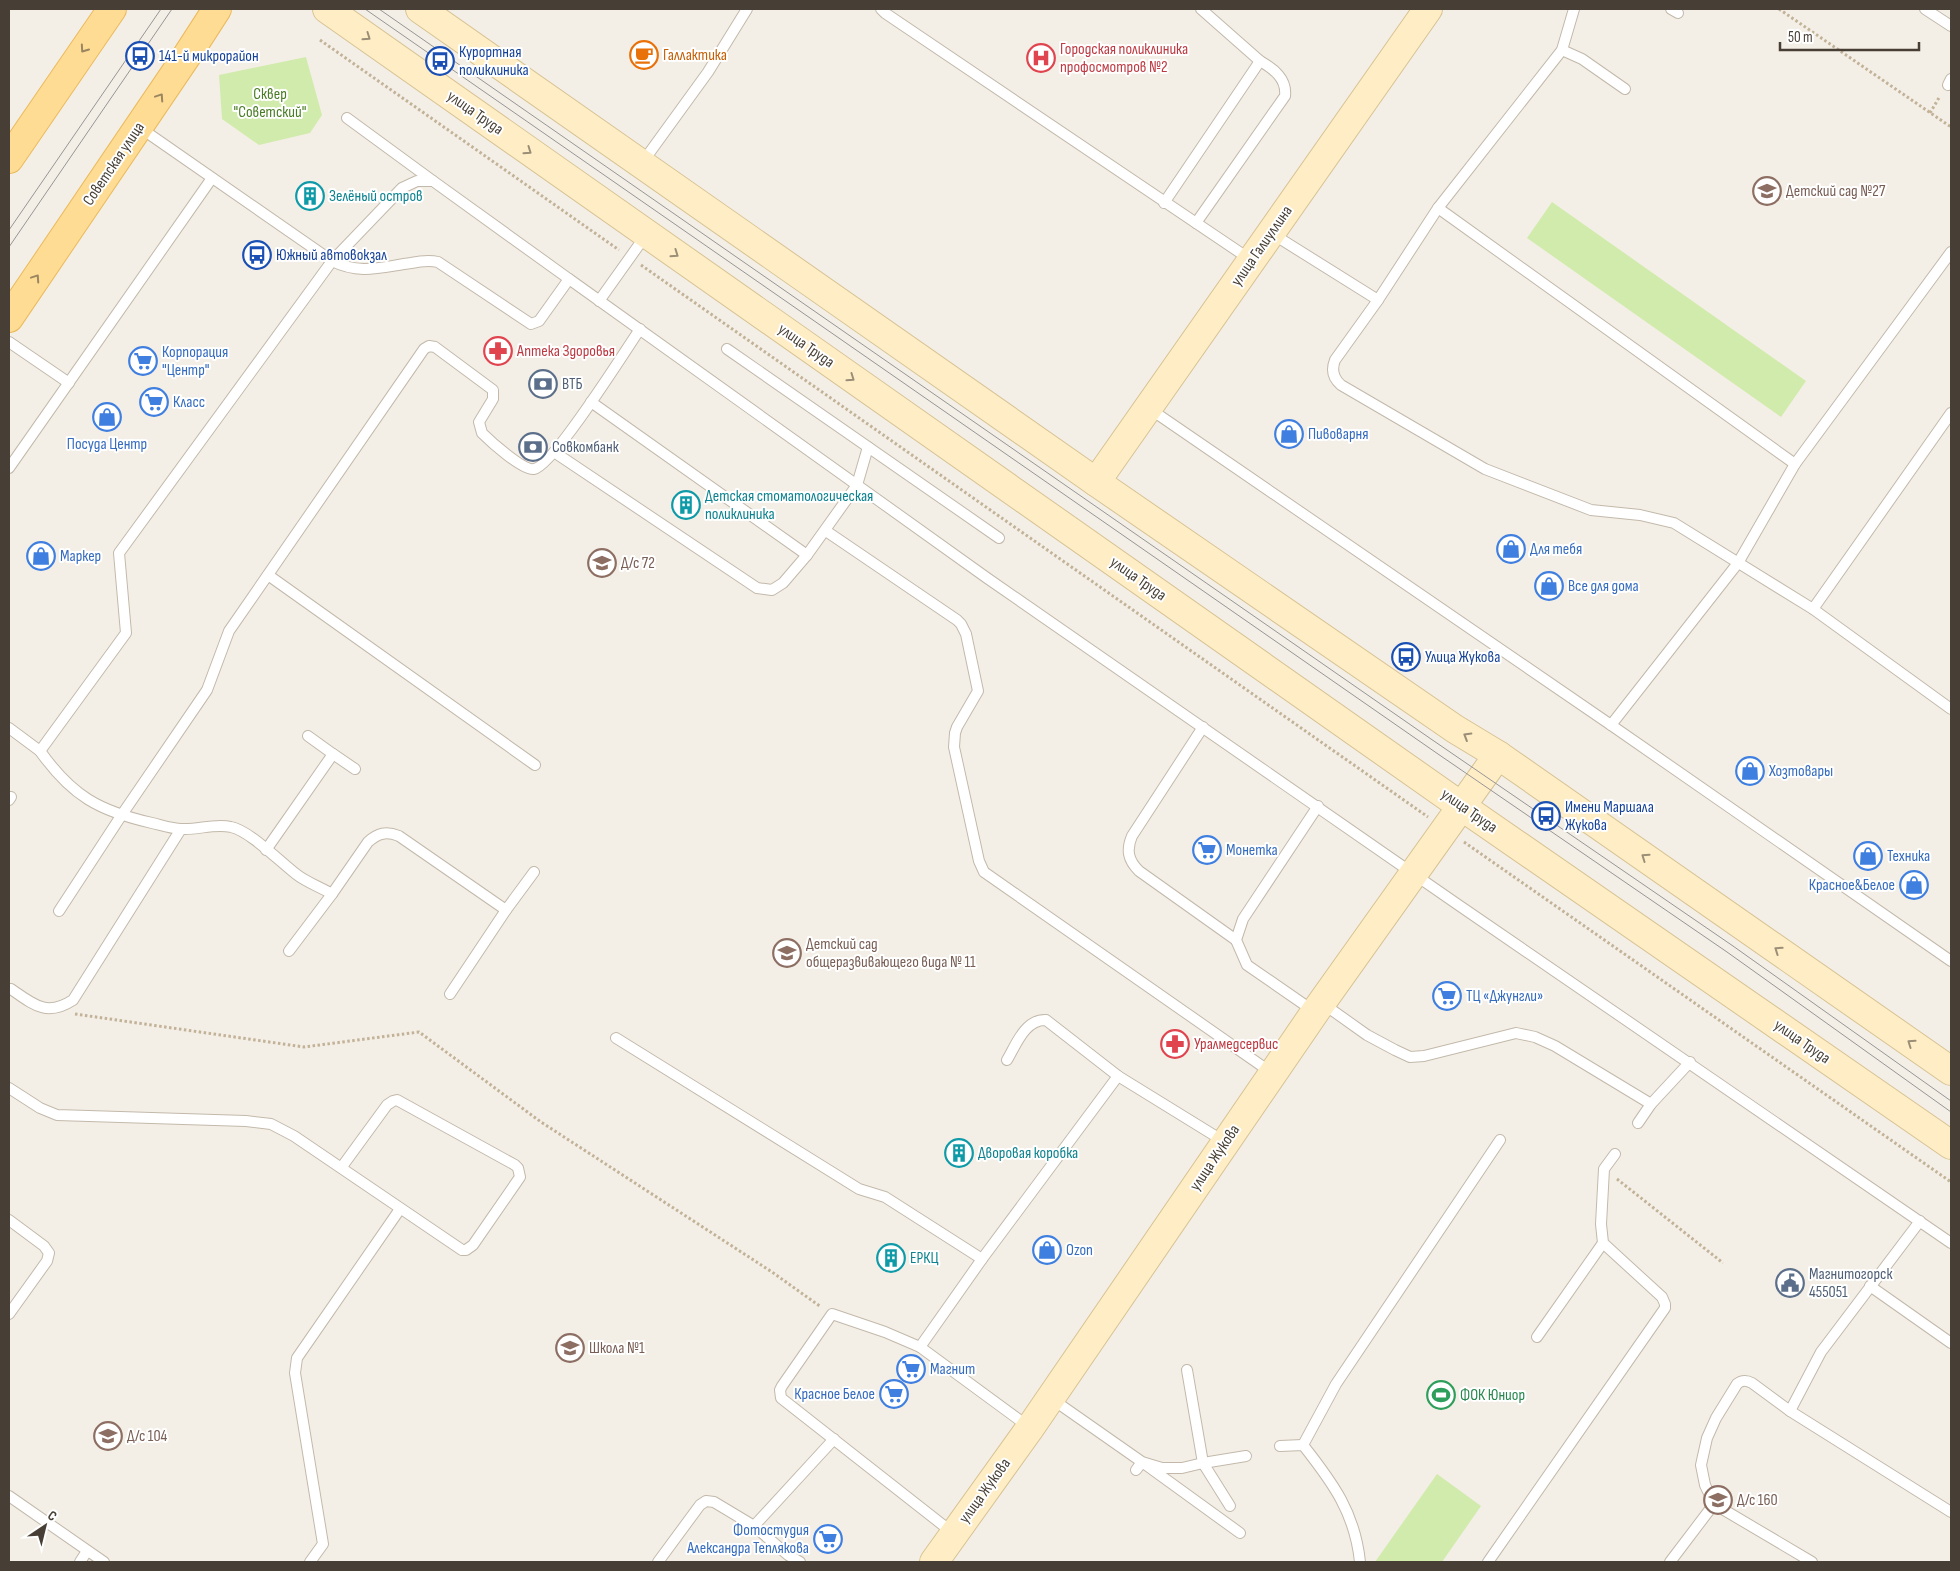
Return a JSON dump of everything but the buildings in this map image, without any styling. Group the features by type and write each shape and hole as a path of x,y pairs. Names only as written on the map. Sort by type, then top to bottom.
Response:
{"main road":[{"path":"9,158 112,9"},
{"name":"Советская улица","path":"9,318 139,127 216,9"},
{"name":"улица Труда","path":"327,9 1461,806 1951,1145"},
{"path":"420,9 1096,482 1455,730 1498,755 1951,1071"},
{"name":"улица Галиуллина","path":"1096,482 1428,9"},
{"name":"улица Жукова","path":"938,1561 954,1534 1030,1428 1049,1397 1226,1143 1272,1073 1498,755"}],"lane":[{"path":"641,164 708,72 747,9"},
{"path":"882,9 893,19 1252,261"},
{"path":"1196,223 1286,96 1284,83 1280,77 1201,9"},
{"path":"1574,9 1562,50 1438,208 1378,300 1335,360 1333,374 1336,380 1341,385 1485,469 1591,510 1640,515 1674,524 1813,609 1951,709"},
{"path":"1925,9 1951,26"},
{"path":"1562,50 1582,59 1625,89"},
{"path":"1164,202 1260,60"},
{"path":"347,118 857,485 1413,873 1951,1243"},
{"path":"139,127 332,261 344,267 361,270 425,261 438,262 530,324 539,320 569,279"},
{"path":"9,468 212,178"},
{"path":"40,751 126,633 119,553 332,261 402,188 417,181 434,181"},
{"path":"1438,208 1794,464"},
{"path":"599,301 646,234"},
{"path":"1271,234 1378,300"},
{"path":"1611,725 1738,563 1794,464 1951,252"},
{"path":"59,911 207,690 229,631 426,347 435,347 494,390 493,399 480,422 479,428 486,437 529,469 541,467 554,452 591,402 640,329"},
{"path":"9,342 69,383"},
{"path":"727,349 999,538"},
{"path":"591,402 807,555"},
{"path":"1149,408 1951,961"},
{"path":"1813,609 1951,413"},
{"path":"554,452 758,588 772,590 778,588 807,555 826,531 857,485 868,447"},
{"path":"826,531 957,620 964,628 978,691 957,727 954,747 979,861 984,872 1272,1073"},
{"path":"268,575 535,765"},
{"path":"1203,727 1132,836 1128,845 1128,855 1132,864 1139,871 1236,940 1247,965 1318,1007 1410,1057 1424,1056 1516,1033 1535,1037 1555,1046 1651,1104"},
{"path":"9,728 40,751 53,770 72,788 95,804 121,816 181,829 231,826 298,875 332,894"},
{"path":"308,736 355,769"},
{"path":"266,850 333,754"},
{"path":"1236,940 1243,919 1318,806"},
{"path":"11,989 34,1005 48,1009 62,1007 73,1000 181,829"},
{"path":"288,951 332,894 368,842 374,836 382,833 391,833 399,836 506,910"},
{"path":"450,994 506,910 534,872"},
{"path":"1007,1060 1028,1026 1039,1020 1046,1020 1118,1076 1226,1143"},
{"path":"616,1038 859,1189 885,1197 982,1258"},
{"path":"1638,1123 1651,1104 1690,1062"},
{"path":"920,1347 982,1258 1118,1076"},
{"path":"9,1088 40,1108 57,1115 246,1120 271,1124 294,1136 458,1248 466,1250 473,1245 519,1181 520,1172 515,1165 397,1100 393,1100 387,1105 341,1168"},
{"path":"1304,1446 1336,1384 1500,1140"},
{"path":"1537,1337 1603,1243 1601,1224 1604,1168 1615,1154"},
{"path":"310,1562 323,1544 295,1373 296,1358 400,1209"},
{"path":"9,1220 44,1246 49,1253 47,1261 9,1314"},
{"path":"1790,1411 1821,1352 1920,1221"},
{"path":"1488,1562 1665,1308 1662,1297 1603,1243"},
{"path":"1870,1286 1951,1343"},
{"path":"954,1534 784,1401 780,1394 782,1386 832,1314 920,1347 1030,1428"},
{"path":"1187,1370 1203,1463 1230,1506"},
{"path":"1812,1562 1714,1504 1705,1484 1701,1465 1707,1438 1716,1418 1740,1382 1748,1381 1790,1411 1951,1512"},
{"path":"1049,1397 1139,1466 1240,1533"},
{"path":"754,1526 834,1439"},
{"path":"1280,1446 1304,1446"},
{"path":"1304,1446 1334,1484 1353,1525 1359,1546 1360,1562"},
{"path":"1139,1466 1182,1468 1246,1456"},
{"path":"9,1496 104,1562"},
{"path":"658,1562 700,1505 706,1501 714,1502 754,1526 785,1558 800,1562"},
{"path":"1670,1562 1714,1504"},
{"path":"80,1562 87,1551"}],"path":[{"path":"1779,9 1951,127"},
{"path":"320,40 1951,1182"},
{"path":"1930,113 1949,82"},
{"path":"73,1000 66,1013 304,1047 419,1032 541,1122 772,1272 832,1314"},
{"path":"1604,1168 1722,1263"}],"green space":[{"name":"Сквер \"Советский\"","path":"306,57 322,115 310,133 259,145 222,119 219,75"},
{"path":"1552,202 1806,381 1781,417 1527,238"},
{"path":"1437,1474 1481,1506 1442,1562 1375,1562"}],"tram line":[{"path":"9,230 161,9"},
{"path":"9,247 172,9"},
{"path":"365,9 1438,754 1727,952 1951,1112"},
{"path":"379,9 1431,739 1733,946 1951,1101"}],"place":[{"name":"Галлактика","path":"644,55"},
{"name":"141-й микрорайон","path":"140,56"},
{"name":"Городская поликлиника профосмотров №2","path":"1041,58"},
{"name":"Курортная поликлиника","path":"440,61"},
{"name":"Детский сад №27","path":"1767,191"},
{"name":"Зелёный остров","path":"310,196"},
{"name":"Южный автовокзал","path":"257,255"},
{"name":"Аптека Здоровья","path":"498,351"},
{"name":"Корпорация \"Центр\"","path":"143,361"},
{"name":"ВТБ","path":"543,384"},
{"name":"Класс","path":"154,402"},
{"name":"Посуда Центр","path":"107,417"},
{"name":"Пивоварня","path":"1289,434"},
{"name":"Совкомбанк","path":"533,447"},
{"name":"Детская стоматологическая поликлиника","path":"686,505"},
{"name":"Для тебя","path":"1511,549"},
{"name":"Маркер","path":"41,556"},
{"name":"Д/с 72","path":"602,563"},
{"name":"Все для дома","path":"1549,586"},
{"name":"Улица Жукова","path":"1406,657"},
{"name":"Хозтовары","path":"1750,771"},
{"name":"Имени Маршала Жукова","path":"1546,816"},
{"name":"Монетка","path":"1207,850"},
{"name":"Техника","path":"1868,856"},
{"name":"Красное&Белое","path":"1914,885"},
{"name":"Детский сад общеразвивающего вида № 11","path":"787,953"},
{"name":"ТЦ «Джунгли»","path":"1447,996"},
{"name":"Уралмедсервис","path":"1175,1044"},
{"name":"Дворовая коробка","path":"959,1153"},
{"name":"Ozon","path":"1047,1250"},
{"name":"ЕРКЦ","path":"891,1258"},
{"name":"Магнитогорск 455051","path":"1790,1283"},
{"name":"Школа №1","path":"570,1348"},
{"name":"Магнит","path":"911,1369"},
{"name":"Красное Белое","path":"894,1394"},
{"name":"ФОК Юниор","path":"1441,1395"},
{"name":"Д/с 104","path":"108,1436"},
{"name":"Д/с 160","path":"1718,1500"},
{"name":"Фотостудия Александра Теплякова","path":"828,1539"}]}
